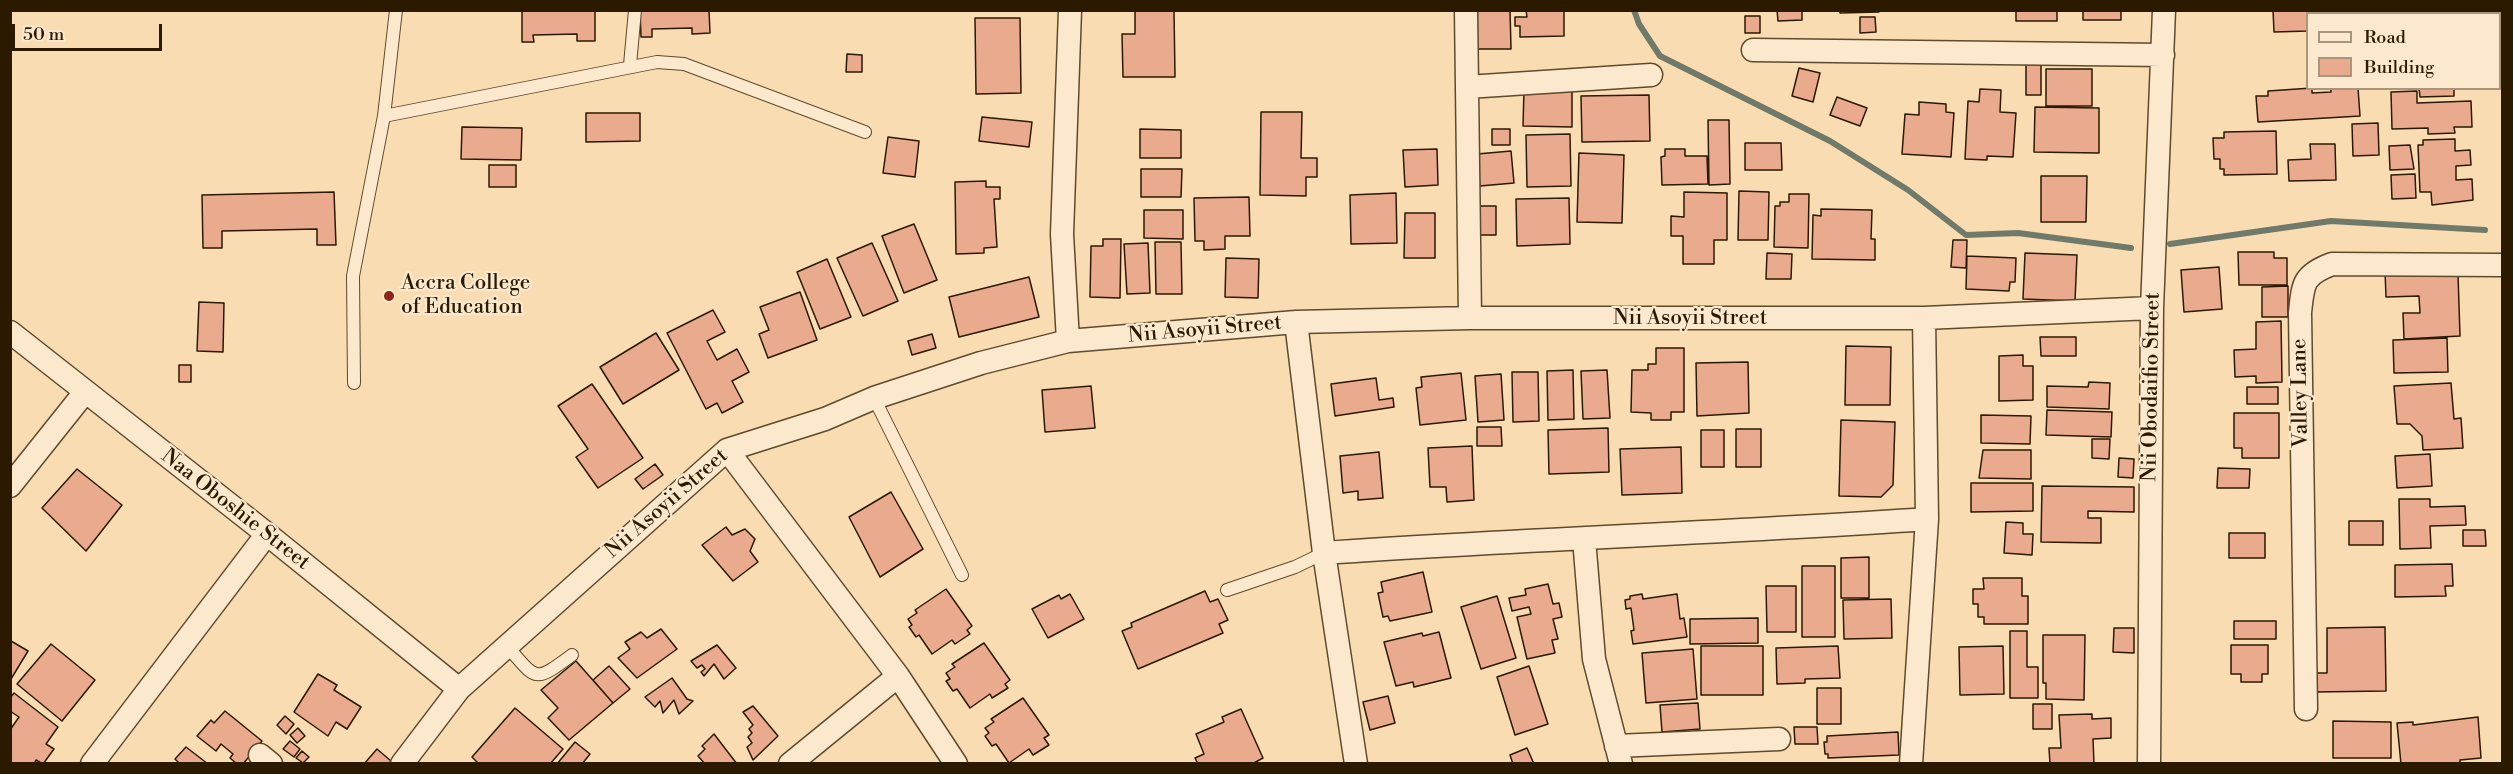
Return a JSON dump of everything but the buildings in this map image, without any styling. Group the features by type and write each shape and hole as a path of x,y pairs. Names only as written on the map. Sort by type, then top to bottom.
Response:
{"street":[{"path":"1068,341 1062,234 1070,10"},
{"path":"1466,10 1470,318"},
{"name":"Nii Obodaifio Street","path":"2150,764 2152,308 2164,10"},
{"path":"2502,10 2502,47"},
{"path":"1753,50 2163,55"},
{"path":"1467,87 1651,75"},
{"name":"Valley Lane","path":"2306,709 2300,313 2302,287 2311,272 2332,264 2502,266"},
{"name":"Nii Asoyii Street","path":"402,764 459,689 726,450 825,419 874,398 981,363 1068,341 1296,322 1470,318 1924,318 2152,308"},
{"path":"1911,764 1927,519 1924,318"},
{"path":"1296,322 1324,553 1356,764"},
{"name":"Naa Oboshie Street","path":"10,332 267,534 459,689"},
{"path":"10,486 86,392"},
{"path":"726,450 897,676 956,764"},
{"path":"1324,553 1752,531 1927,519"},
{"path":"92,764 267,534"},
{"path":"1584,539 1594,659 1618,755 1779,739"},
{"path":"790,764 897,676"}],"lane":[{"path":"354,383 353,276 384,116 396,10"},
{"path":"630,65 635,10"},
{"path":"384,116 630,65 657,62 684,64 865,132"},
{"path":"874,398 962,574"},
{"path":"1227,590 1295,567 1324,553"},
{"path":"506,645 531,674 538,676 546,675 572,655"}],"waterway":[{"path":"1634,10 1639,24 1660,56 1830,141 1908,190 1966,235 2018,233 2131,248"},
{"path":"2170,244 2331,221 2485,230"}],"place":[{"name":"Accra College of Education","path":"389,296"}]}
